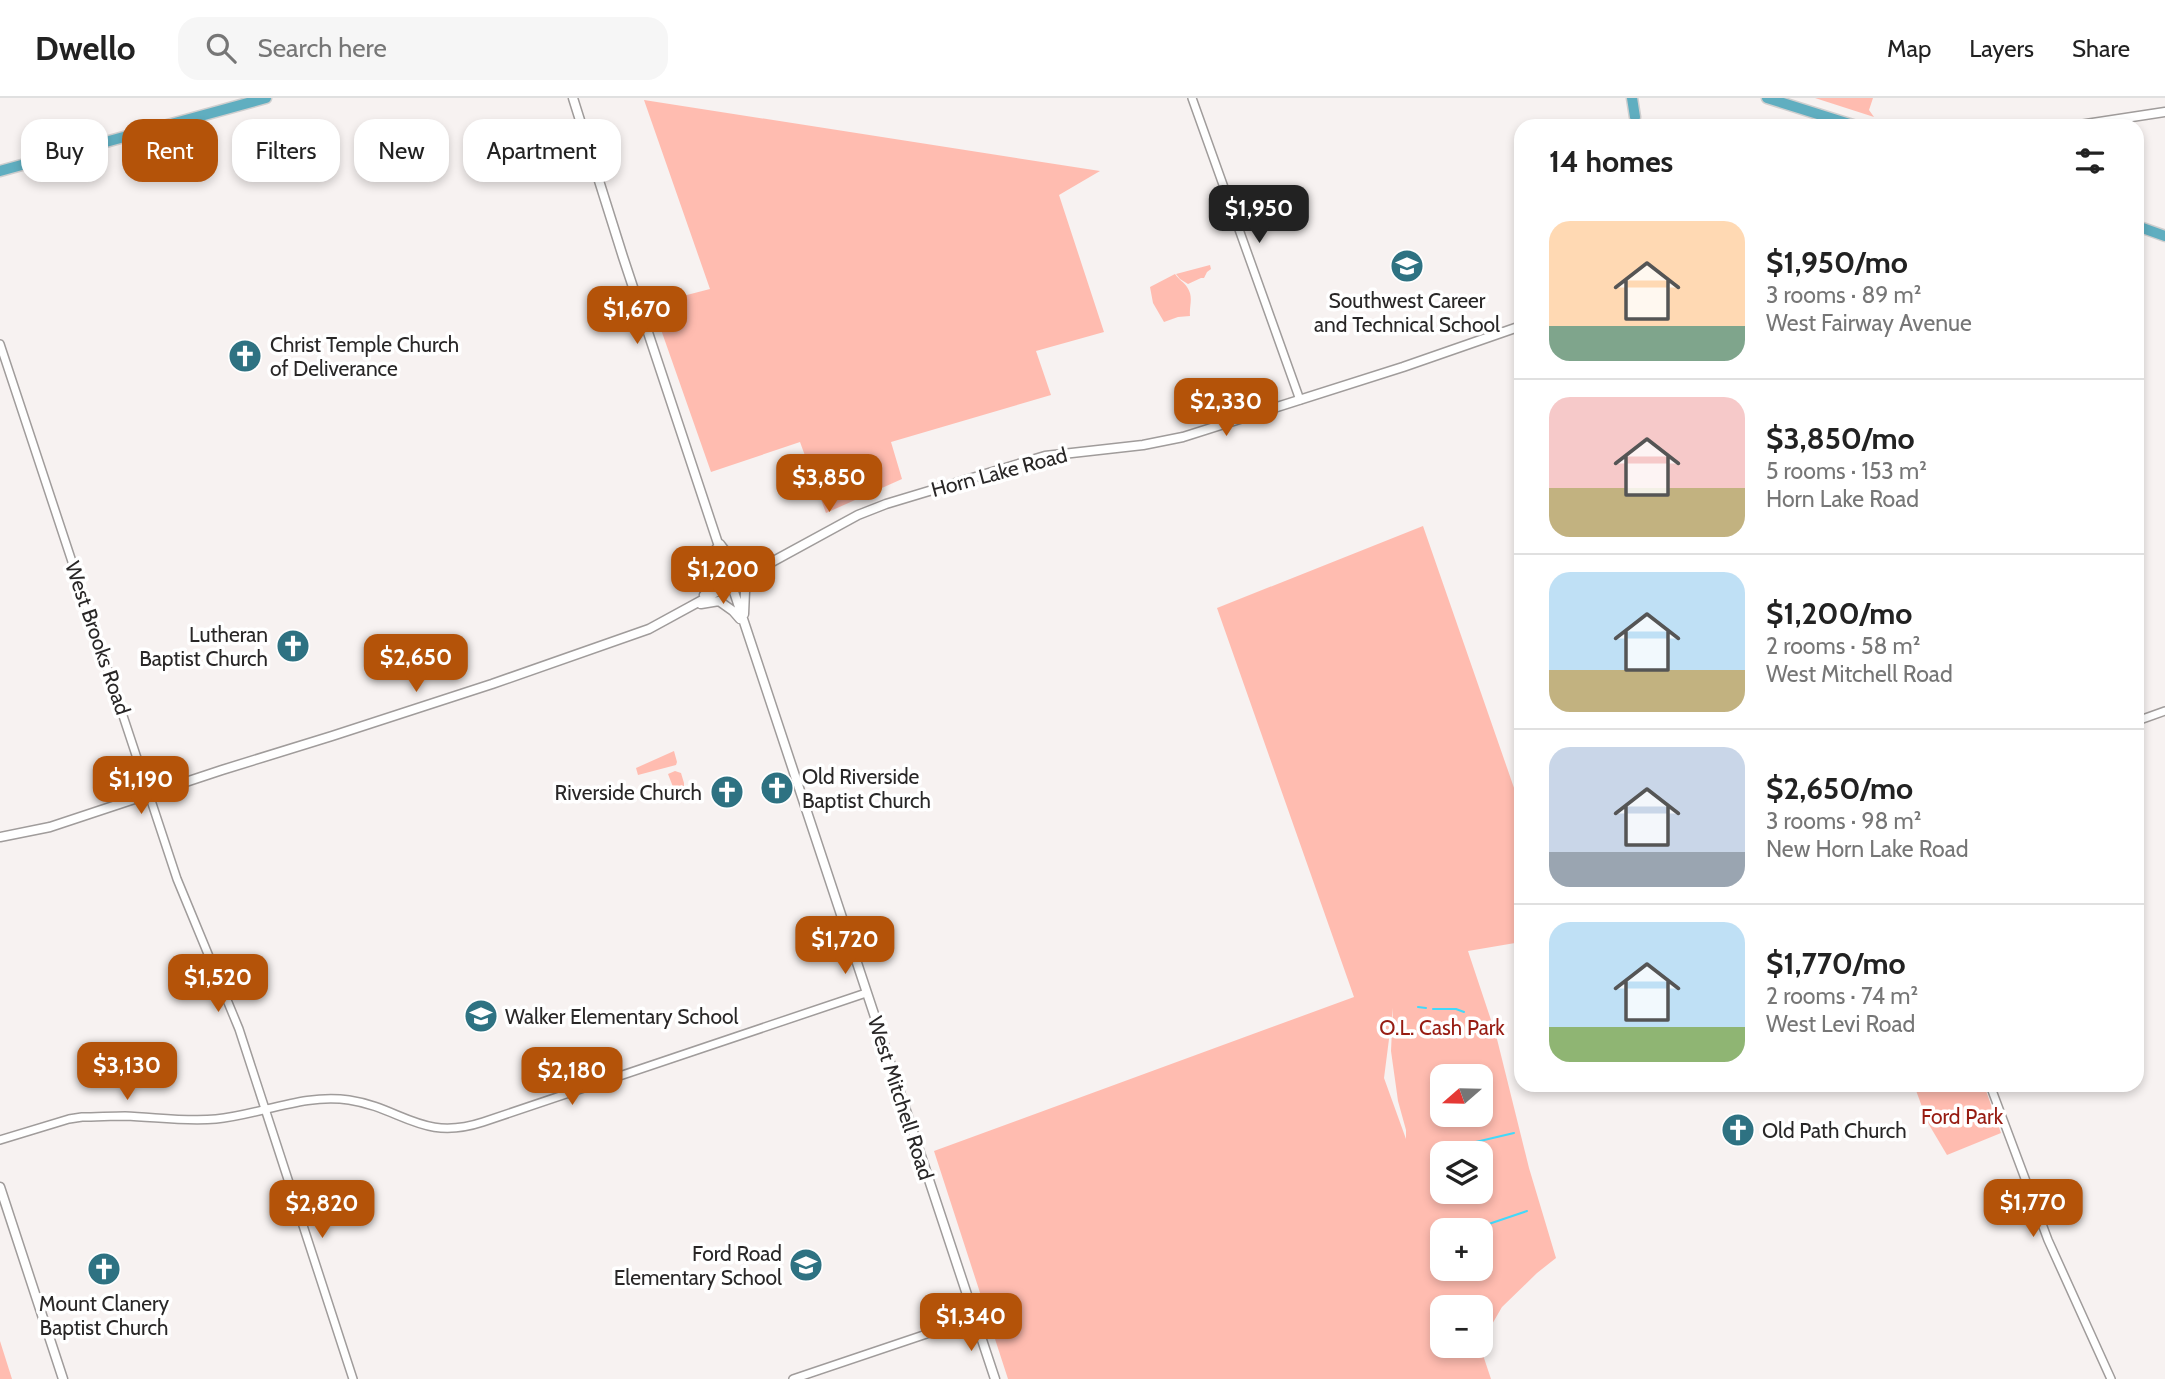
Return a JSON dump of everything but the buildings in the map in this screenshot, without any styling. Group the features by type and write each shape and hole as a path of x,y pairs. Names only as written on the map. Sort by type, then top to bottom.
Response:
{"highway":[{"path":"0,171 266,98"},
{"path":"1630,98 1636,119"},
{"path":"1767,98 1834,119"},
{"path":"2144,228 2165,236"}],"main road":[{"name":"West Mitchell Road","path":"573,98 731,585 995,1379"},
{"path":"2119,119 2165,112"},
{"name":"Horn Lake Road","path":"0,837 50,827 345,733 649,629 858,515 886,503 1045,456 1171,440 1403,367 1514,328"},
{"path":"716,539 735,564 748,570 758,570"},
{"path":"691,606 711,589 715,582 716,539"},
{"path":"744,624 745,591 758,570"},
{"path":"691,606 719,601 733,611 744,624"},
{"path":"0,1187 63,1379"}],"street":[{"path":"1192,98 1300,400"},
{"name":"West Brooks Road","path":"0,344 177,879 239,1029 353,1379"},
{"path":"2144,718 2165,711"},
{"path":"0,1140 82,1117 127,1116 199,1120 227,1118 315,1100 345,1099 364,1103 406,1121 429,1127 452,1129 472,1126 866,993"},
{"path":"1993,1092 2044,1230 2111,1379"},
{"path":"793,1379 974,1318"}],"green space":[{"path":"1815,98 1873,98 1869,110 1874,117"},
{"path":"644,100 1100,171 1059,195 1104,332 1036,351 1051,395 891,442 902,479 826,513 800,442 711,472 652,304 710,289"},
{"path":"1210,265 1211,269 1204,278 1188,284 1176,274"},
{"path":"1175,274 1189,291 1190,316 1164,322 1153,303 1150,287"},
{"name":"O.L. Cash Park","path":"1423,526 1514,788 1514,943 1468,951 1496,1035 1529,1168 1556,1258 1502,1307 1493,1323 1493,1295 1430,1295 1430,1358 1484,1358 1491,1379 1008,1379 934,1151 1354,997 1217,608","holes":["1393,1008 1391,1051 1398,1101 1406,1130 1406,1139 1384,1078"]},
{"path":"674,751 676,765 638,775 636,768"},
{"path":"675,771 681,773 684,789 675,792 668,774"},
{"name":"Ford Park","path":"1917,1092 1986,1092 2001,1133 1947,1155 1928,1123"},
{"path":"0,1341 12,1379 0,1379"}],"waterway":[{"path":"1418,1007 1426,1008"},
{"path":"1433,1009 1456,1009 1464,1012"},
{"path":"1480,1141 1514,1133"},
{"path":"1493,1223 1527,1211"}],"place":[{"name":"Southwest Career and Technical School","path":"1407,266"},
{"name":"Christ Temple Church of Deliverance","path":"245,356"},
{"name":"Lutheran Baptist Church","path":"293,646"},
{"name":"Old Riverside Baptist Church","path":"777,788"},
{"name":"Riverside Church","path":"727,792"},
{"name":"Walker Elementary School","path":"481,1016"},
{"name":"Old Path Church","path":"1738,1130"},
{"name":"Ford Road Elementary School","path":"806,1265"},
{"name":"Mount Clanery Baptist Church","path":"104,1269"}]}
